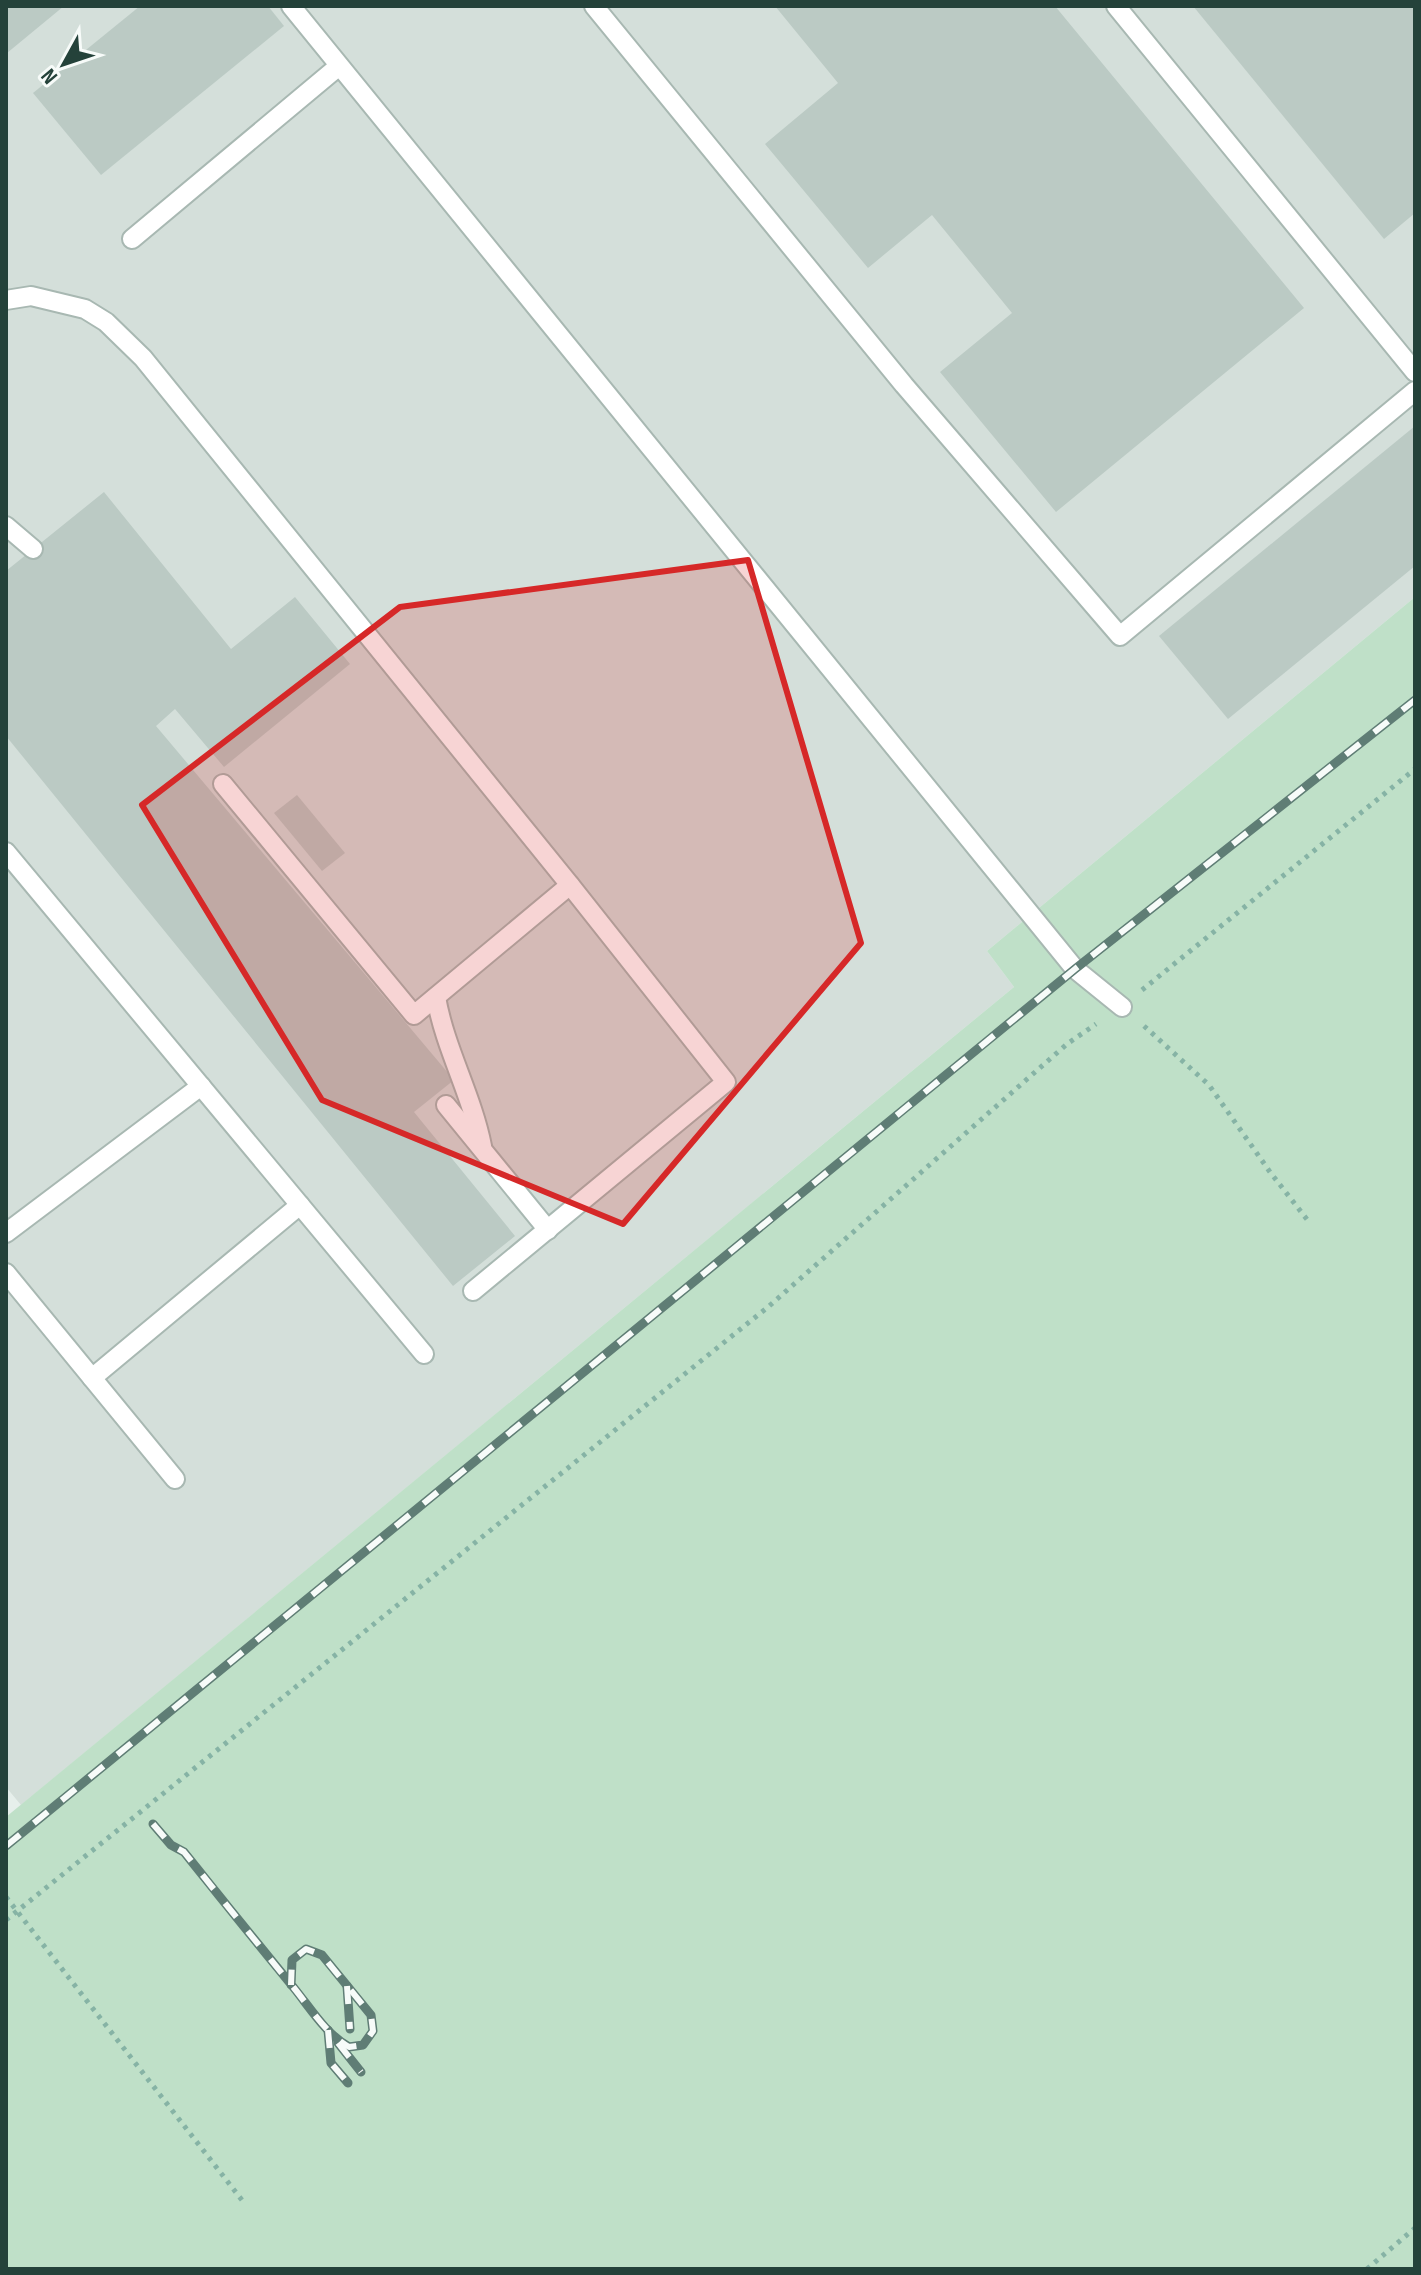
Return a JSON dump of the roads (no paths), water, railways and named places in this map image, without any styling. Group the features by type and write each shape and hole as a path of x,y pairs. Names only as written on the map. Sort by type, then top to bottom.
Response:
{"lane":[{"path":"291,6 1075,969 1122,1007"},
{"path":"594,6 904,385 1120,636 1415,391"},
{"path":"1116,6 1415,372"},
{"path":"132,239 339,66"},
{"path":"6,300 31,296 85,309 106,322 143,358 726,1082 473,1291"},
{"path":"6,526 33,549"},
{"path":"223,784 414,1015 570,885"},
{"path":"6,852 424,1354"},
{"path":"436,997 442,1031 475,1115 482,1149"},
{"path":"6,1233 201,1086"},
{"path":"446,1105 548,1230"},
{"path":"92,1378 300,1205"},
{"path":"6,1273 175,1479"}],"railway":[{"path":"6,1846 1075,969 1415,700"},
{"path":"153,1824 171,1845 184,1852 319,2020 333,2035 349,2047 363,2045 373,2031 371,2015 322,1955 306,1949 292,1960 291,1985"},
{"path":"347,1986 350,2029"},
{"path":"328,2030 331,2063 348,2083"},
{"path":"338,2043 361,2072"}]}
